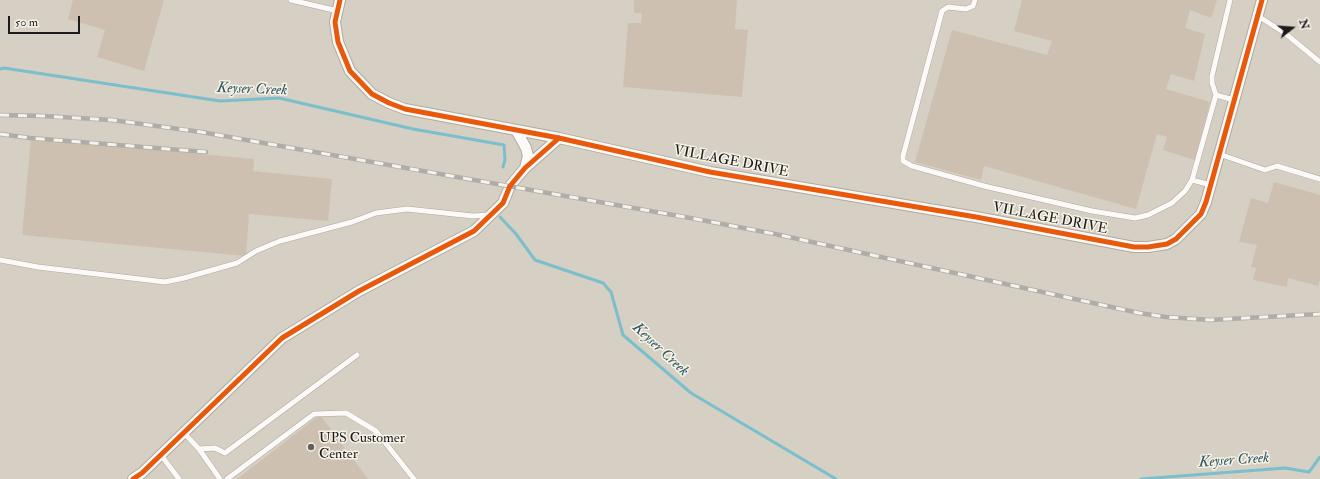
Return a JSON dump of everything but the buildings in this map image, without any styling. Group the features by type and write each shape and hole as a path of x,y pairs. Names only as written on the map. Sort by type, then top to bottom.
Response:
{"street":[{"name":"VILLAGE DRIVE","path":"340,0 335,22 338,42 350,71 372,94 389,104 405,109 559,138 710,172 976,217 1134,247 1148,247 1166,244 1176,239 1190,227 1201,214 1211,185 1262,0"},
{"path":"516,130 526,148 528,156 525,168"},
{"path":"133,479 142,473 282,338 359,291 474,231 503,203 510,186 525,168 559,138"}],"lane":[{"path":"291,0 338,11"},
{"path":"975,0 973,6 966,9 948,7 942,11 902,156 903,161 984,186 1092,211 1135,218 1148,215 1172,203 1185,192 1192,180 1216,95 1212,83 1212,76 1230,0"},
{"path":"1258,16 1286,34 1320,62"},
{"path":"1216,95 1234,100"},
{"path":"1219,154 1265,170 1277,166 1320,179"},
{"path":"1192,180 1211,185"},
{"path":"0,260 38,268 165,282 184,278 237,262 256,251 280,241 352,222 376,213 407,209 474,216 491,214"},
{"path":"199,449 215,448 225,453 357,355"},
{"path":"227,479 314,414 346,413 376,431 414,479"},
{"path":"184,433 199,449 220,479"},
{"path":"161,455 179,479"}],"shaded area":[{"path":"0,0 1320,0 1320,479 0,479"}],"waterway":[{"name":"Keyser Creek","path":"0,69 4,68 220,101 279,98 413,129 504,145 505,160 503,167"},
{"name":"Keyser Creek","path":"500,217 516,234 535,260 603,283 611,292 623,335 691,393 836,479"},
{"name":"Keyser Creek","path":"1141,479 1285,468 1309,472 1320,457"}],"railway":[{"path":"0,115 112,120 201,132 775,234 1139,313 1166,317 1210,320 1320,314"},
{"path":"0,134 30,138 206,152"}],"cycle path":[{"path":"340,0 335,22 338,42 350,71 372,94 405,109 559,138 710,172 976,217 1134,247 1148,247 1167,244 1176,239 1201,214 1206,202 1262,0"},
{"path":"133,479 142,473 282,338 359,291 474,231 503,203 510,186 525,168 559,138"}],"place":[{"name":"UPS Customer Center","path":"311,447"}]}
